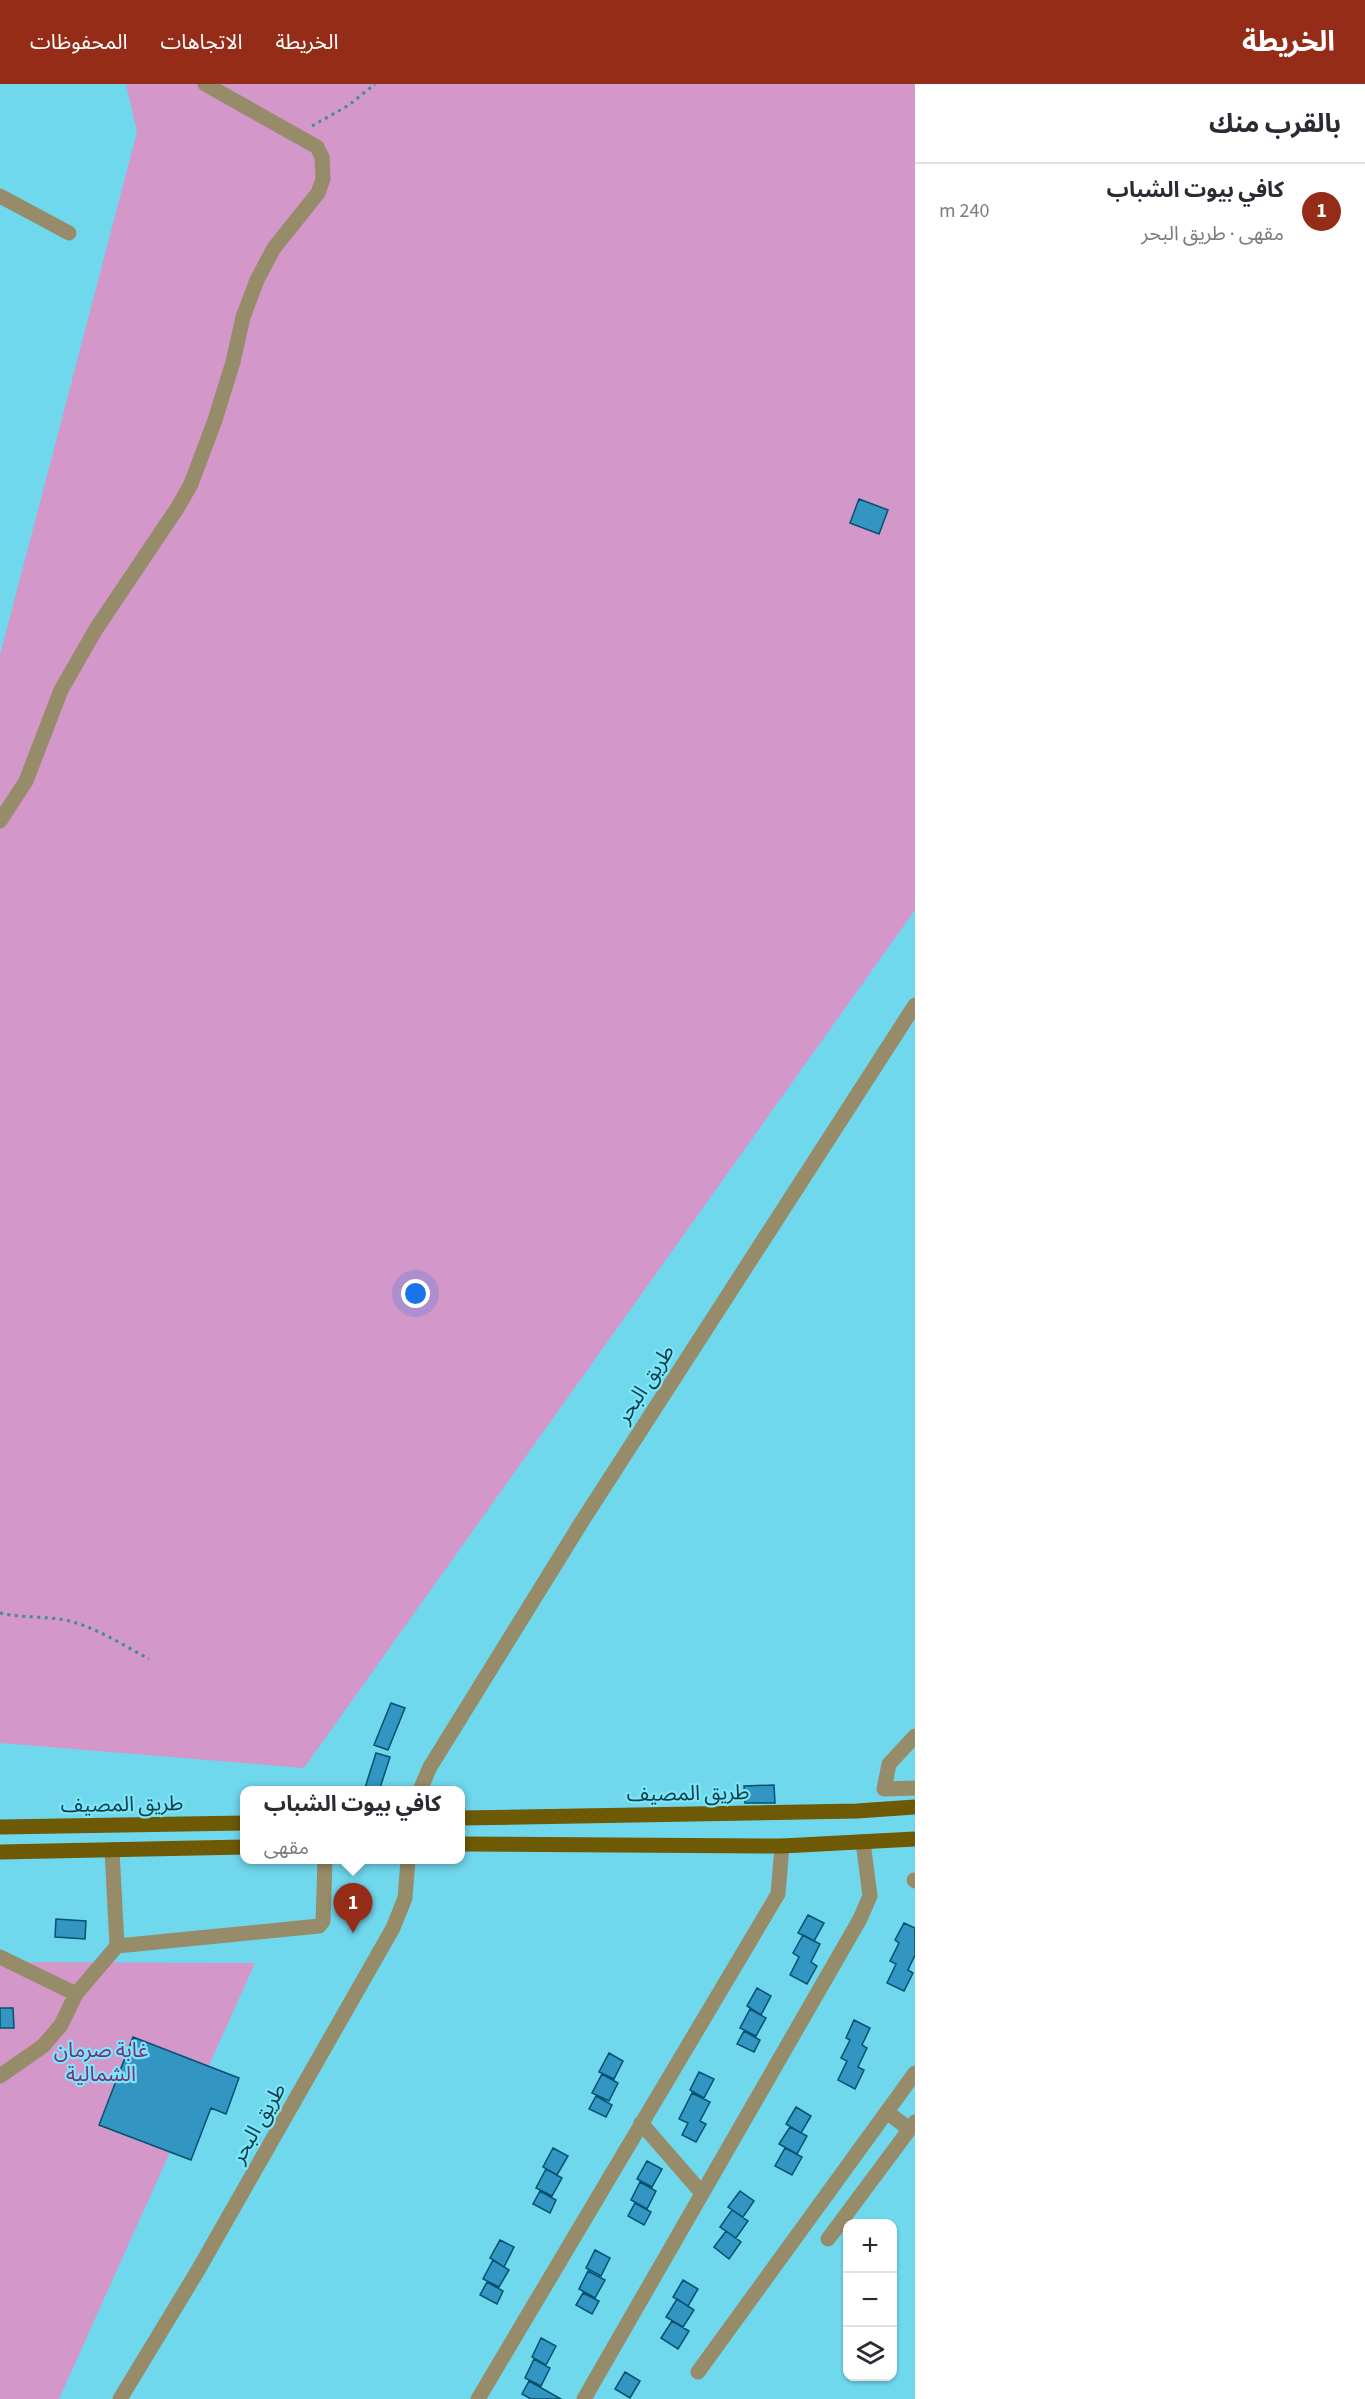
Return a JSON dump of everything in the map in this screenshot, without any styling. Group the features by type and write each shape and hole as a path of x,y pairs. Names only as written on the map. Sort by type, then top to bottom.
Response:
{"main road":[{"name":"طريق المصيف","path":"465,1818 845,1811 915,1807"},
{"name":"طريق المصيف","path":"0,1827 240,1822"},
{"path":"465,1844 782,1846 915,1839"},
{"path":"0,1852 240,1847"}],"street":[{"path":"0,821 26,781 67,679 96,629 191,484 215,420 233,362 243,317 257,280 274,248 318,193 322,179 322,157 316,147 205,84"},
{"path":"0,196 69,233"},
{"name":"طريق البحر","path":"422,1786 429,1767 580,1523 915,1005"},
{"path":"915,1736 890,1764 884,1789 915,1788"},
{"path":"584,2399 867,1903 870,1896 863,1842"},
{"path":"478,2399 778,1894 782,1846"},
{"path":"0,2076 43,2046 61,2025 76,1994 117,1946 112,1850"},
{"path":"117,1946 321,1925 325,1864"},
{"name":"طريق البحر","path":"120,2399 197,2272 393,1928 405,1898 408,1864"},
{"path":"0,1957 76,1994"},
{"path":"698,2372 915,2073"},
{"path":"828,2239 912,2125 887,2112"},
{"path":"641,2123 701,2192"},
{"path":"819,2206 840,2222"}],"path":[{"path":"299,136 322,119 349,105 375,84"},
{"path":"0,1613 19,1617 66,1620 118,1641 149,1659"}],"green space":[{"path":"126,84 915,84 915,910 304,1768 0,1743 0,655 137,132"},
{"name":"غابة صرمان الشمالية","path":"0,1962 255,1963 59,2399 0,2399"}],"building":[{"path":"859,499 888,510 879,534 850,523"},
{"path":"391,1703 405,1708 388,1750 374,1745"},
{"path":"376,1753 390,1757 381,1786 366,1786"},
{"path":"774,1785 775,1803 745,1803 744,1786"},
{"path":"808,1915 824,1923 814,1941 798,1933"},
{"path":"56,1919 86,1921 85,1939 55,1937"},
{"path":"904,1923 915,1928 915,1955 908,1970 913,1973 904,1991 887,1983 896,1964 890,1961 899,1943 895,1940"},
{"path":"803,1935 820,1944 811,1962 817,1966 807,1984 790,1975 799,1957 793,1953"},
{"path":"757,1988 771,1996 761,2015 747,2006"},
{"path":"0,2008 13,2008 14,2028 0,2028"},
{"path":"750,2009 766,2018 756,2036 740,2028"},
{"path":"854,2020 870,2028 862,2045 867,2048 858,2067 864,2070 855,2089 838,2080 847,2061 841,2058 850,2040 846,2038"},
{"path":"744,2031 760,2040 754,2052 737,2044"},
{"path":"133,2037 239,2078 226,2114 211,2108 191,2160 99,2125"},
{"path":"609,2053 623,2061 614,2079 599,2072"},
{"path":"699,2072 714,2079 704,2098 690,2090"},
{"path":"602,2074 618,2083 609,2101 592,2093"},
{"path":"692,2093 710,2102 700,2121 706,2124 696,2142 682,2135 688,2123 679,2119"},
{"path":"596,2096 612,2105 606,2117 589,2109"},
{"path":"796,2107 811,2116 801,2133 786,2124"},
{"path":"790,2127 807,2136 797,2154 779,2144"},
{"path":"553,2148 568,2156 557,2175 543,2167"},
{"path":"785,2148 802,2157 792,2175 775,2166"},
{"path":"647,2161 662,2169 652,2187 637,2179"},
{"path":"546,2169 562,2178 552,2196 536,2188"},
{"path":"640,2182 656,2191 647,2209 631,2200"},
{"path":"540,2191 556,2200 550,2213 533,2204"},
{"path":"740,2191 754,2201 743,2217 728,2207"},
{"path":"635,2203 651,2212 644,2225 628,2216"},
{"path":"732,2210 748,2221 736,2238 720,2227"},
{"path":"726,2231 741,2242 729,2259 714,2247"},
{"path":"500,2240 514,2247 504,2267 490,2258"},
{"path":"595,2250 610,2258 601,2276 586,2268"},
{"path":"493,2260 509,2270 499,2287 483,2279"},
{"path":"588,2271 605,2280 595,2298 579,2289"},
{"path":"683,2280 698,2289 688,2306 673,2297"},
{"path":"487,2282 503,2291 497,2304 480,2295"},
{"path":"583,2293 599,2301 592,2314 576,2305"},
{"path":"677,2299 694,2310 683,2327 666,2317"},
{"path":"672,2321 689,2331 678,2349 661,2338"},
{"path":"541,2338 556,2346 546,2365 532,2357"},
{"path":"534,2359 550,2368 541,2386 525,2378"},
{"path":"625,2372 640,2381 630,2398 615,2389"},
{"path":"529,2381 561,2399 531,2399 522,2394"}],"place":[{"name":"كافي بيوت الشباب","path":"353,1933"}]}
